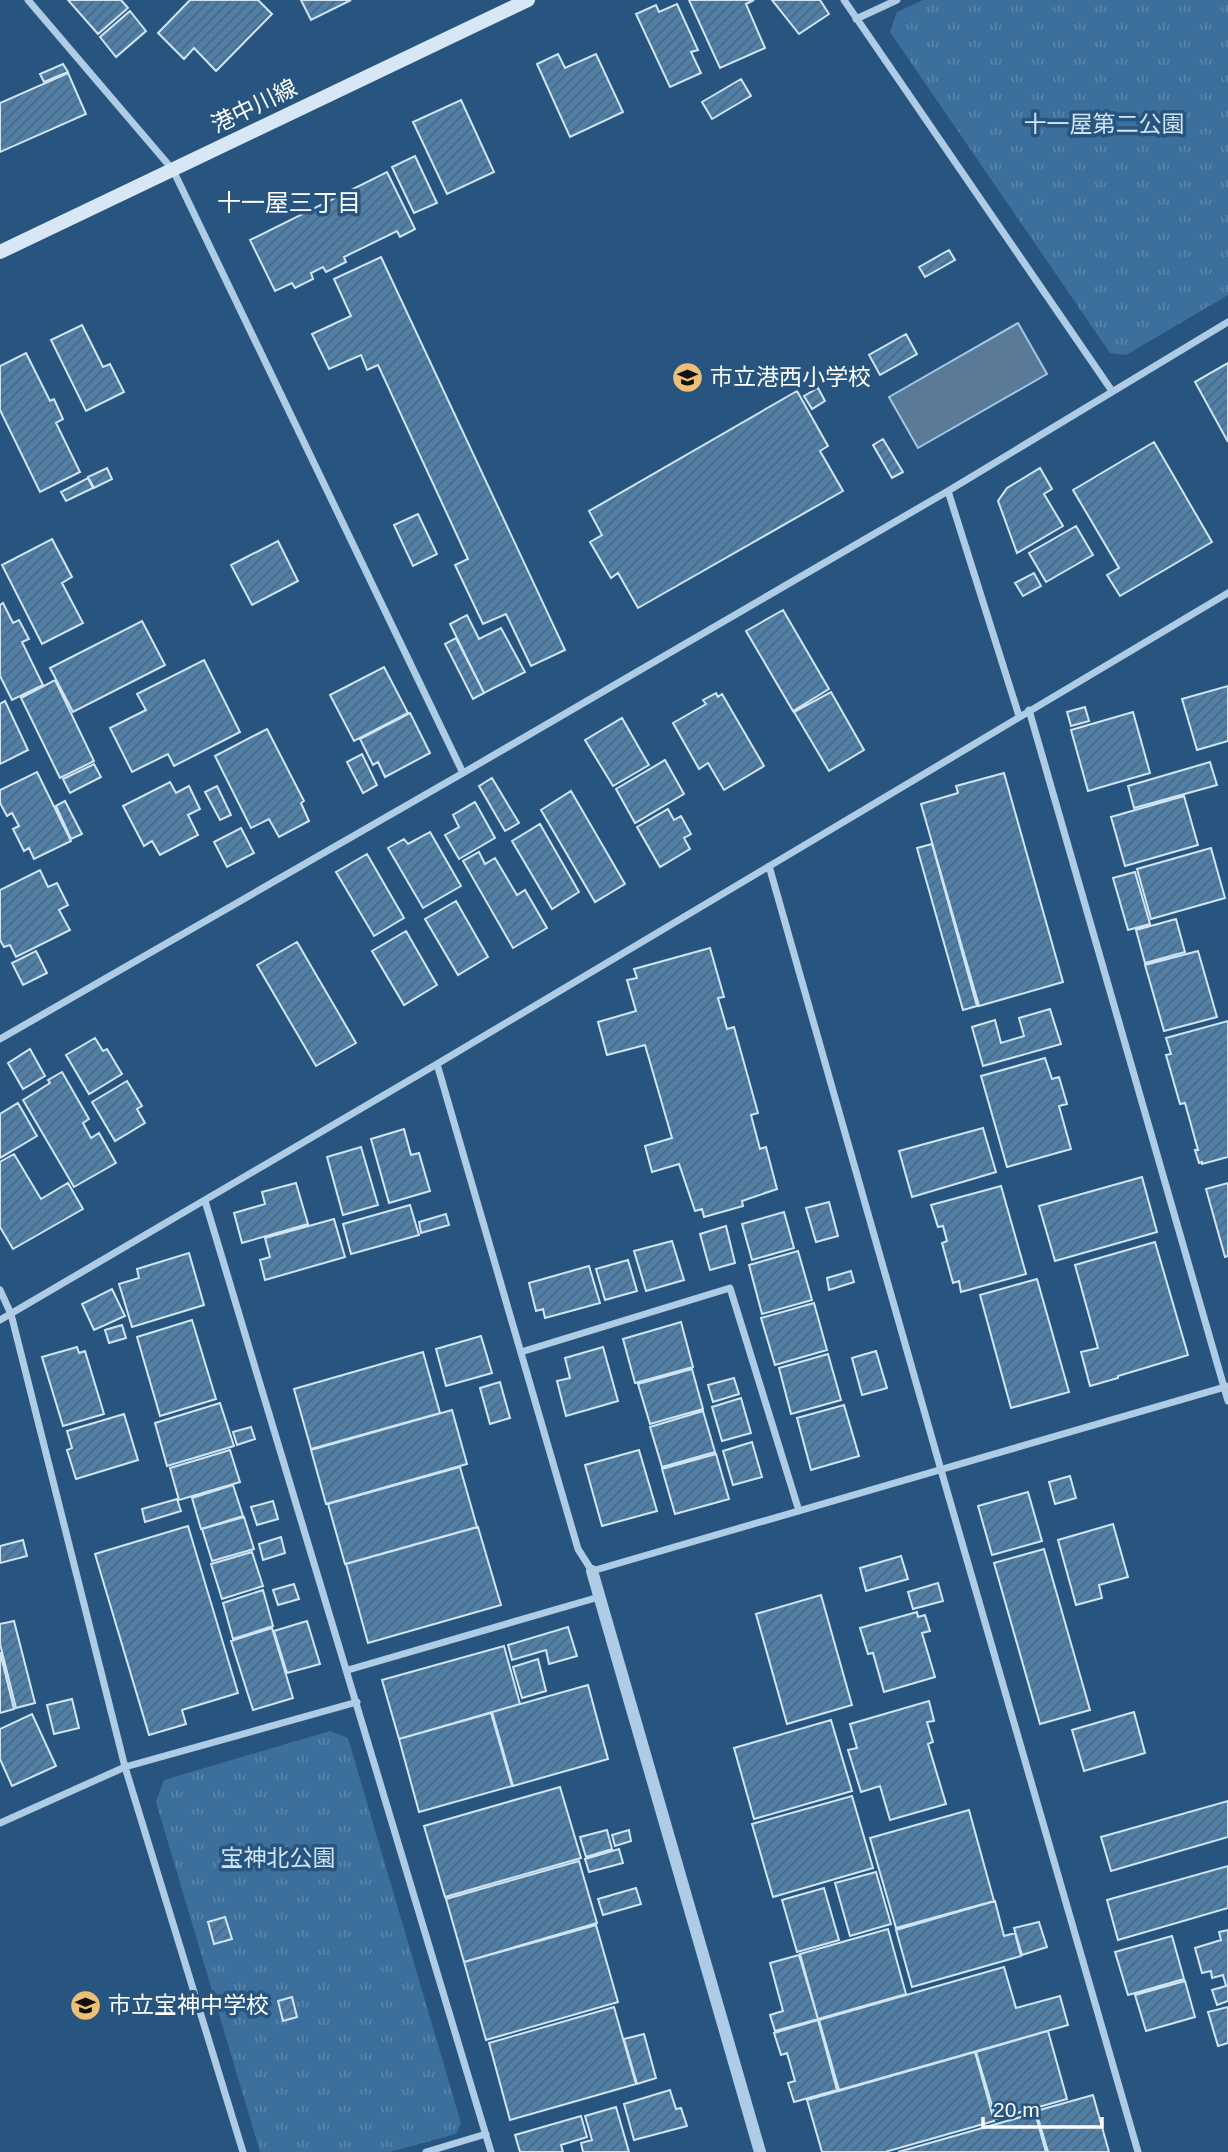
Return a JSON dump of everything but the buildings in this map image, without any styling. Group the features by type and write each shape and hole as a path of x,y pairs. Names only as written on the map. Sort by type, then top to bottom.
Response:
{"main road":[{"name":"港中川線","path":"0,252 528,0"}],"street":[{"path":"28,0 173,170 463,773"},
{"path":"844,0 1112,391"},
{"path":"856,19 897,0"},
{"path":"0,1039 948,491 1228,321"},
{"path":"948,491 1019,716"},
{"path":"0,1320 1228,593"},
{"path":"1029,710 1228,1401"},
{"path":"769,866 1138,2152"},
{"path":"437,1063 578,1549 592,1571 760,2152"},
{"path":"205,1201 491,2152"},
{"path":"521,1352 730,1288 799,1511"},
{"path":"0,1290 11,1314 125,1767 243,2152"},
{"path":"592,1571 1226,1387"},
{"path":"348,1670 599,1597"},
{"path":"0,1823 125,1767 357,1702"},
{"path":"426,2152 486,2134"}],"green space":[{"name":"十一屋第二公園","path":"923,0 1228,0 1228,295 1126,355 1110,353 890,32 897,12"},
{"name":"宝神北公園","path":"330,1731 348,1738 461,2123 456,2134 390,2152 260,2152 156,1802 164,1780"}],"shaded area":[{"path":"1018,323 1047,374 918,448 889,397"}],"place":[{"name":"市立港西小学校","path":"687,377"},
{"name":"市立宝神中学校","path":"85,2005"}],"district":[{"name":"十一屋三丁目","path":"289,203"}]}
